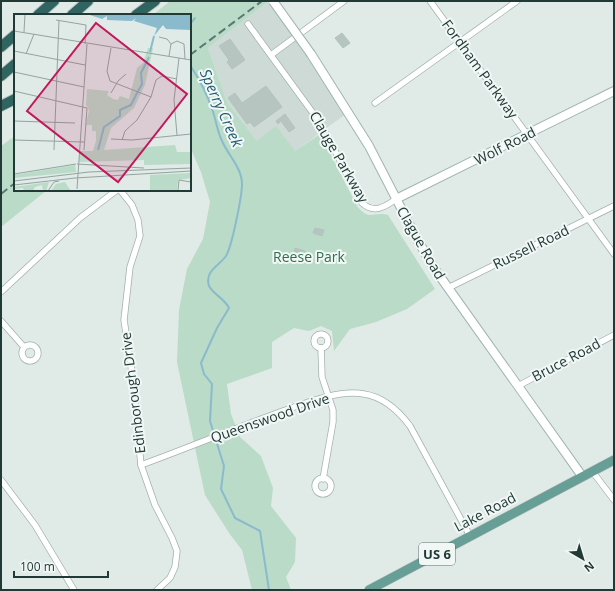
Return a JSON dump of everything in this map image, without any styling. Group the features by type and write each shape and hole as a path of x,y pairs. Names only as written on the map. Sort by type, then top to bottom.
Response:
{"highway":[{"path":"39,14 54,1"},
{"path":"73,14 88,1"},
{"path":"137,14 155,1"},
{"path":"1,47 14,36"},
{"path":"1,76 14,65"},
{"path":"1,106 14,100"}],"main road":[{"name":"Clague Road","path":"273,1 311,54 369,146 420,244 448,288 582,476"},
{"name":"Wolf Road","path":"396,200 614,91"},
{"name":"Lake Road","path":"369,590 614,460"}],"street":[{"path":"271,55 344,1"},
{"name":"Fordham Parkway","path":"430,1 614,254"},
{"path":"375,103 517,1"},
{"name":"Clauge Parkway","path":"248,24 321,124 362,203 369,208 379,209 396,200"},
{"path":"1,292 80,218 116,191"},
{"name":"Edinborough Drive","path":"121,191 132,205 138,220 140,236 130,268 124,320 132,373 141,465 155,505 177,551 175,567 170,578 157,590"},
{"name":"Russell Road","path":"448,288 614,206"},
{"path":"1,321 24,346"},
{"name":"Bruce Road","path":"518,386 614,335"},
{"path":"321,348 322,377 333,410 334,422 323,479"},
{"name":"Queenswood Drive","path":"141,465 251,423 328,397 347,393 364,394 384,401 399,411 410,426 470,536"},
{"path":"592,471 614,500"},
{"path":"1,480 35,525 74,590"}],"shaded area":[{"path":"269,1 346,114 295,151 257,141 227,102 208,48"}],"green space":[{"name":"Reese Park","path":"170,1 269,1 208,48 227,102 257,141 276,126 295,151 320,134 357,206 365,214 388,215 435,289 407,309 376,322 350,329 334,351 332,331 321,326 309,331 294,328 272,342 272,368 227,384 231,414 240,437 261,456 273,488 271,506 296,538 295,562 286,577 291,590 252,590 242,550 229,533 205,495 177,362 179,310 187,269 203,239 210,202 201,172 191,149 191,14 154,14"},
{"path":"14,137 14,191 46,191 1,227 1,146"}],"building":[{"path":"342,33 350,43 343,48 335,38"},
{"path":"230,39 245,60 232,69 227,62 229,60 219,46"},
{"path":"266,86 282,107 254,127 250,122 247,124 228,98 235,93 242,103"},
{"path":"285,114 295,128 289,132 281,121 278,124 276,121"},
{"path":"315,228 324,230 322,236 313,233"},
{"path":"295,248 305,251 303,256 294,254"}],"waterway":[{"path":"191,23 195,18"},
{"name":"Sperry Creek","path":"191,67 200,81 210,103 220,137 240,172 242,184 239,209 228,251 226,256 213,269 208,281 213,292 225,302 229,308 217,328 201,363 204,374 212,384 210,421 224,466 221,489 235,518 260,531 269,590"}],"railway":[{"path":"191,54 262,1"},
{"path":"1,194 14,184"}]}
